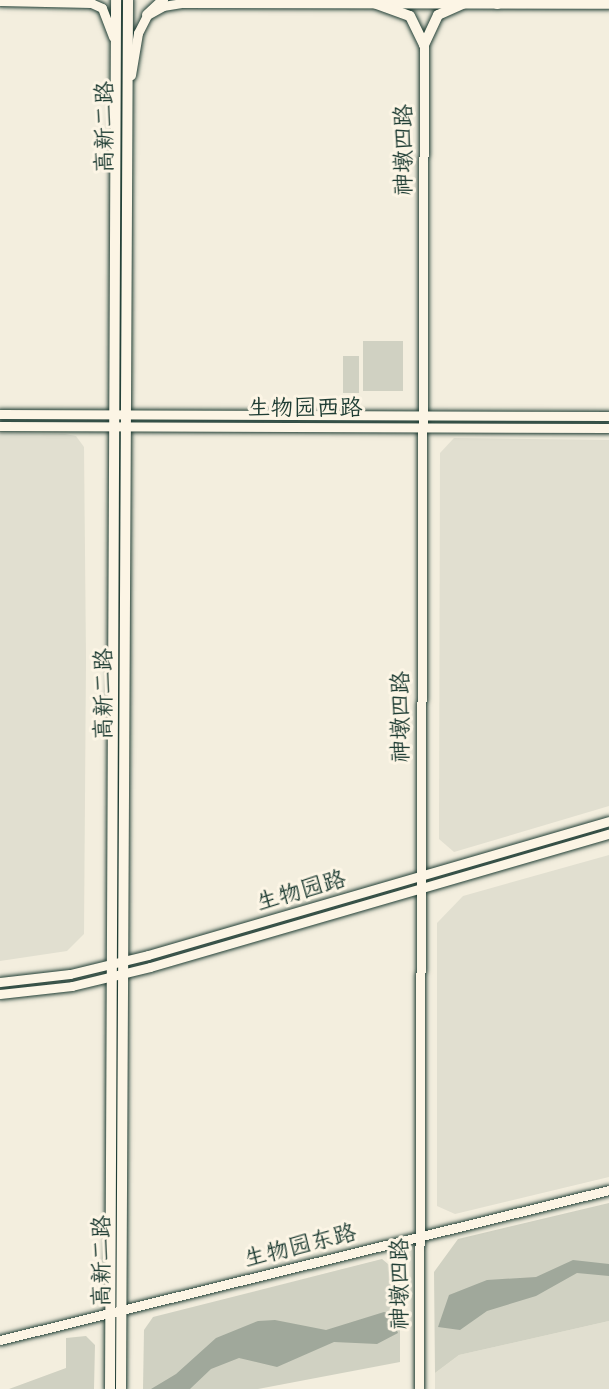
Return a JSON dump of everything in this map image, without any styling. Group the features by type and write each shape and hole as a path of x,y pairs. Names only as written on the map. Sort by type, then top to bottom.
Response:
{"main road":[{"name":"高新二路","path":"116,0 126,966 121,1389"},
{"name":"高新二路","path":"121,415 128,0"},
{"path":"146,15 163,0"},
{"path":"497,4 508,0"},
{"path":"374,3 410,16 424,45"},
{"path":"424,45 438,15 464,3"},
{"name":"高新二路","path":"110,1389 112,970 121,427"}],"street":[{"path":"0,1 90,1 108,20 117,63"},
{"path":"126,111 138,33 146,15 163,6 183,3 264,2 609,4"},
{"name":"神墩四路","path":"419,1389 424,45"},
{"name":"生物园西路","path":"0,414 609,416"},
{"name":"生物园西路","path":"0,426 609,428"},
{"name":"生物园路","path":"0,994 72,986 112,970 609,821"},
{"name":"生物园路","path":"126,966 420,889 609,834"},
{"name":"生物园路","path":"0,982 112,970"},
{"name":"生物园东路","path":"0,1340 609,1190"}],"shaded area":[{"path":"363,341 403,341 403,391 363,391"},
{"path":"343,356 359,356 359,393 343,393"},
{"path":"0,433 65,434 76,436 84,447 86,659 84,934 67,951 0,961"},
{"path":"454,438 609,440 609,806 454,852 439,839 440,453"},
{"path":"609,855 609,1177 455,1214 437,1206 437,923 463,896"},
{"path":"609,1203 609,1321 459,1355 435,1373 434,1272 458,1239"},
{"path":"382,1259 400,1274 400,1362 258,1389 143,1389 144,1330 153,1317"},
{"path":"573,1260 609,1264 609,1276 577,1273 536,1296 487,1311 460,1330 438,1327 449,1295 487,1280 536,1277"},
{"path":"384,1312 389,1313 398,1333 377,1344 334,1342 277,1367 239,1358 211,1369 190,1389 151,1389 176,1374 216,1338 258,1321 275,1320 326,1330"},
{"path":"609,1321 609,1389 435,1389 435,1373 459,1355"},
{"path":"86,1336 95,1345 94,1389 9,1389 66,1368 66,1338"}]}
